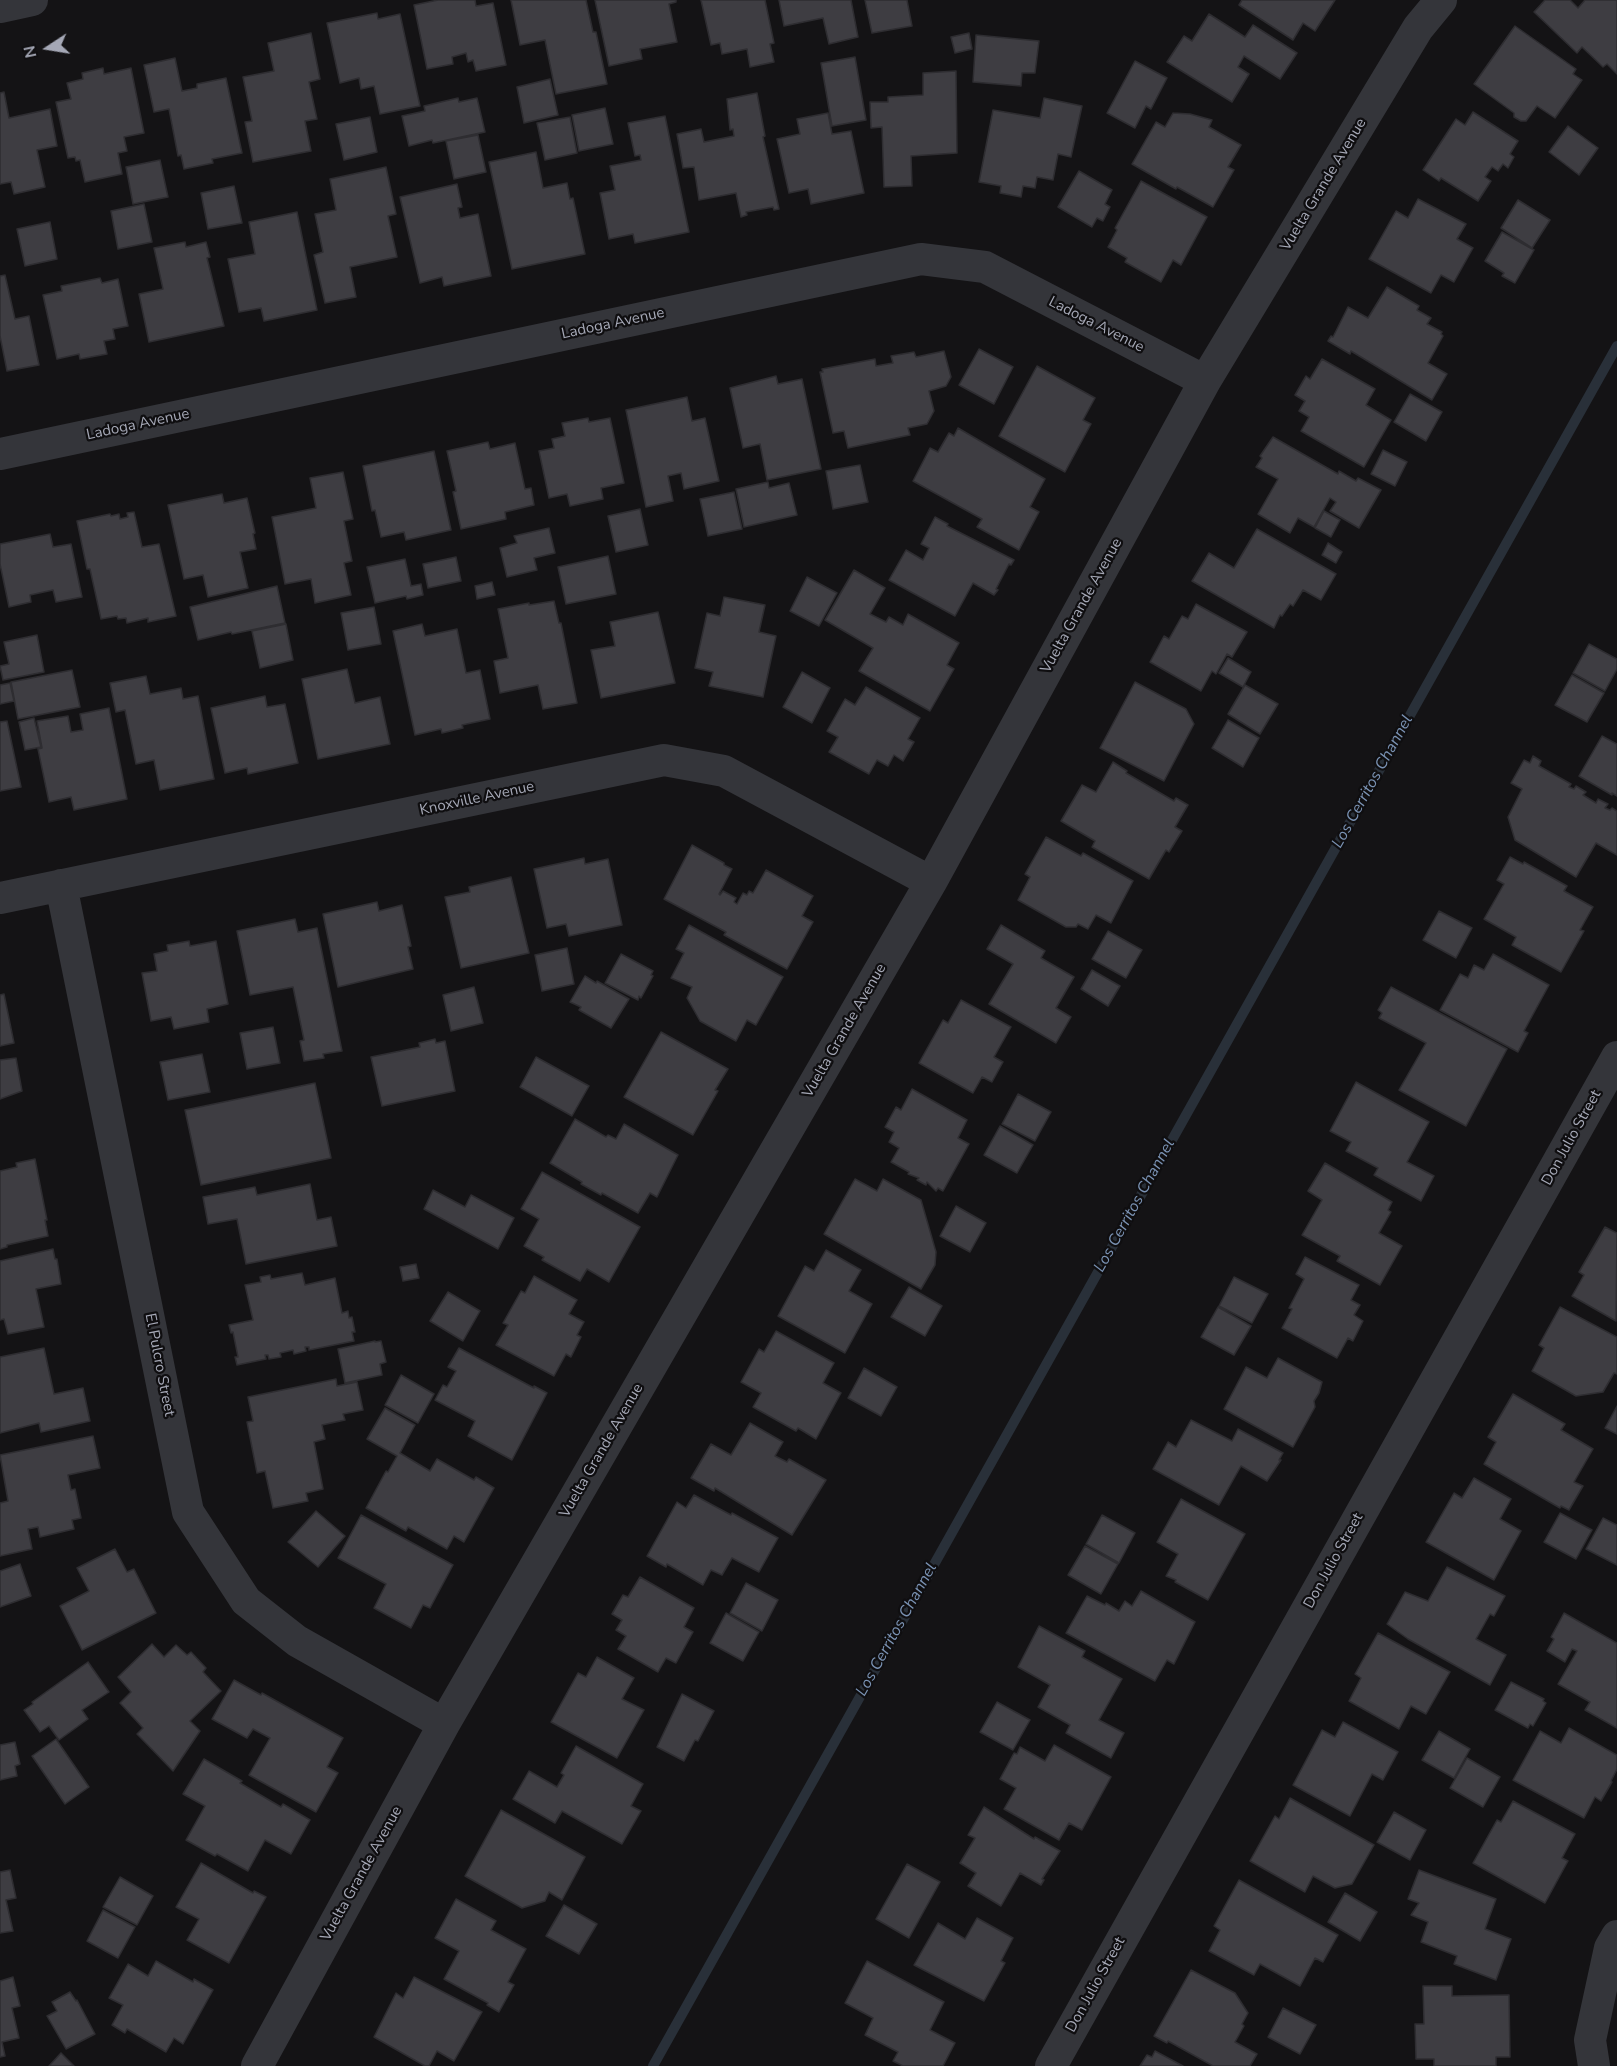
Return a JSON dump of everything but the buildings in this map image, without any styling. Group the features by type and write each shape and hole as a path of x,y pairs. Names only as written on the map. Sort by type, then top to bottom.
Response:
{"street":[{"path":"0,7 32,0"},
{"name":"Vuelta Grande Avenue","path":"256,2066 444,1724 931,882 1205,381 1418,28 1441,0"},
{"name":"Ladoga Avenue","path":"0,454 921,259 985,267 1205,381"},
{"name":"Knoxville Avenue","path":"0,898 664,760 724,771 931,882"},
{"name":"El Pulcro Street","path":"61,885 188,1512 246,1601 297,1641 444,1724"},
{"name":"Don Julio Street","path":"1051,2066 1617,1057"},
{"path":"1594,2066 1590,2040 1610,1948 1617,1935"}],"waterway":[{"name":"Los Cerritos Channel","path":"653,2066 1617,346"}]}
